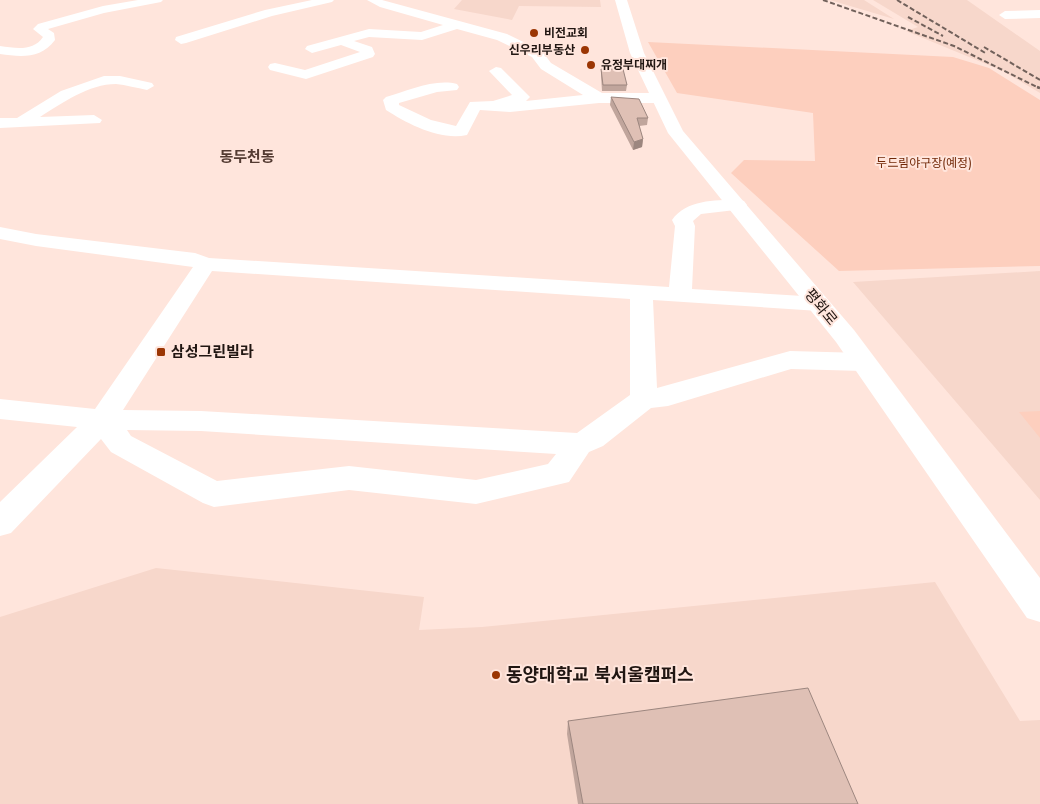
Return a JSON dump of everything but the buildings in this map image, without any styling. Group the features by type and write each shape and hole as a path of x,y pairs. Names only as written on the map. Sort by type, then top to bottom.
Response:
{"street":[{"path":"0,50 17,54 31,52 50,40 49,36 39,29 42,26 103,10 157,0"},
{"path":"181,40 269,13 328,0"},
{"path":"373,0 384,5 502,37 537,54 546,66 599,98"},
{"name":"평화로","path":"621,0 638,54 676,133 819,304 1040,606"},
{"path":"1005,15 1040,14"},
{"path":"312,49 369,33 422,36 458,24"},
{"path":"275,67 306,75 368,54 367,50 339,40"},
{"path":"495,106 522,97 496,71"},
{"path":"21,122 72,91 114,74 147,86"},
{"path":"452,87 437,88 390,100 392,107 434,127 460,131 475,105 510,107 599,98 658,98"},
{"path":"0,123 94,120"},
{"path":"680,294 685,226 682,220 695,209 737,206"},
{"path":"0,233 36,240 195,260 206,264 819,304"},
{"path":"0,523 102,420 206,264"},
{"path":"641,292 644,399"},
{"path":"0,409 102,420 202,422 578,444 593,438 644,399 668,396 790,360 863,362"},
{"path":"102,420 121,444 214,494 349,478 476,492 558,474 578,444"}],"shaded area":[{"path":"462,0 600,0 601,7 519,6 512,20 454,9"},
{"path":"830,0 864,0 894,19"},
{"path":"873,0 967,0 1040,51 1040,93 1003,71 906,31 918,27"},
{"path":"1040,271 1040,500 853,282"},
{"name":"동양대학교 북서울캠퍼스","path":"156,568 424,597 419,630 482,627 935,582 1020,721 1040,720 1040,804 0,804 0,617"}],"green space":[{"name":"두드림야구장(예정)","path":"648,42 953,57 989,68 1040,100 1040,266 839,271 731,173 744,160 815,161 813,113 677,93"},
{"path":"1040,411 1040,438 1019,412"}],"railway":[{"path":"823,0 954,46 1039,88"},
{"path":"897,0 987,54"},
{"path":"908,17 943,36"},
{"path":"984,47 1040,80"}],"place":[{"name":"비전교회","path":"534,33"},
{"name":"신우리부동산","path":"585,50"},
{"name":"유정부대찌개","path":"591,65"},
{"name":"삼성그린빌라","path":"161,352"},
{"name":"동양대학교 북서울캠퍼스","path":"496,675"}],"district":[{"name":"동두천동","path":"247,157"}]}
